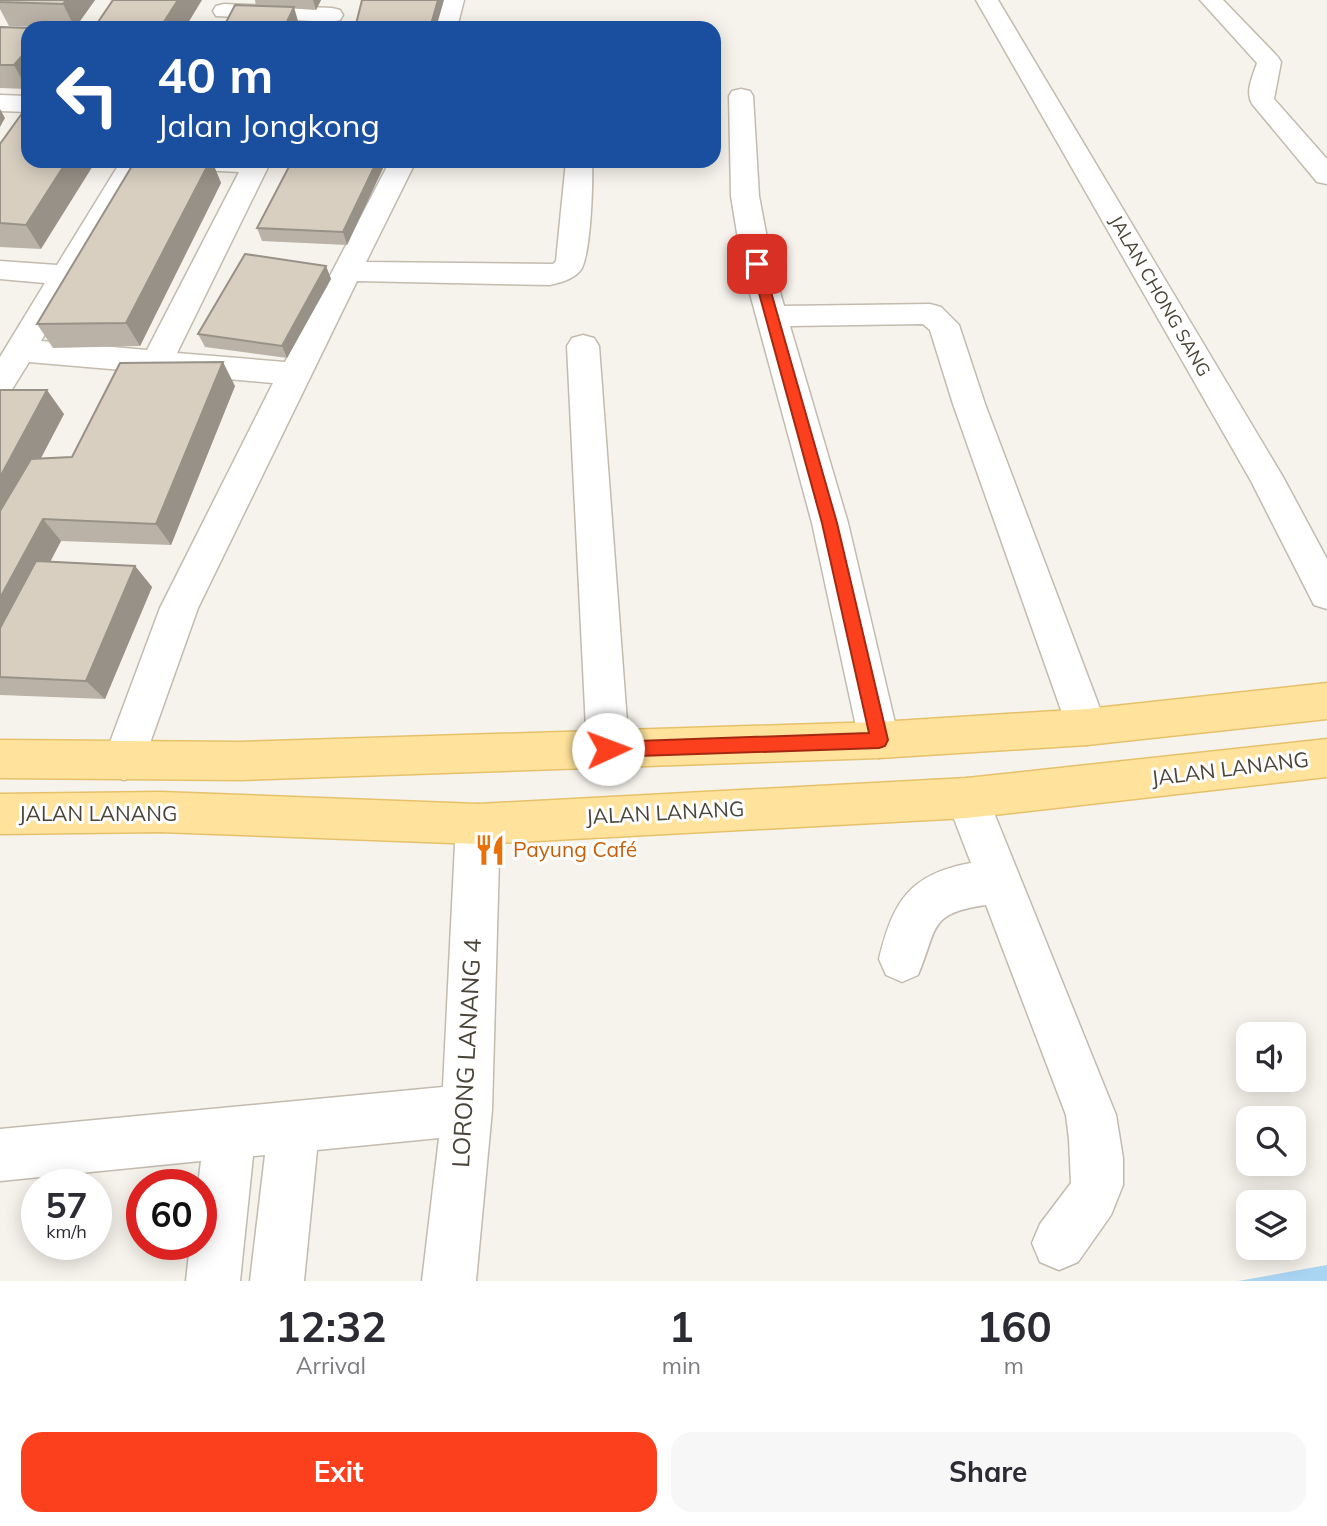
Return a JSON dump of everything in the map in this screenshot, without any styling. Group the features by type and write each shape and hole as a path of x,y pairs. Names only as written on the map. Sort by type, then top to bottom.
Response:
{"main road":[{"path":"0,759 240,761 879,740 1087,727 1327,701"},
{"name":"JALAN LANANG","path":"0,814 160,812 478,824 967,798 1327,758"}],"street":[{"path":"447,21 453,0"},
{"name":"JALAN CHONG SANG","path":"987,0 1266,477 1327,594"},
{"path":"1210,0 1269,62 1260,89 1262,100 1327,176"},
{"path":"223,13 332,14"},
{"path":"741,96 745,196 770,316 830,523 879,740"},
{"path":"0,103 21,104"},
{"path":"0,383 130,168"},
{"path":"157,362 254,168"},
{"path":"124,761 179,608 400,168"},
{"path":"348,271 550,275 563,271 570,264 579,168"},
{"path":"0,270 65,275"},
{"path":"770,316 930,314 944,325 969,404 1087,727"},
{"path":"0,320 36,323"},
{"path":"583,346 608,749"},
{"path":"20,351 296,374"},
{"path":"967,798 1091,1115 1100,1167 1097,1188 1090,1205 1059,1243"},
{"name":"LORONG LANANG 4","path":"449,1281 467,1110 478,824"},
{"path":"902,959 908,930 922,908 938,893 1001,881"},
{"path":"0,1156 467,1110"},
{"path":"277,1281 294,1127"},
{"path":"213,1281 230,1133"}],"water":[{"path":"1327,1265 1327,1281 1238,1281"}],"building":[{"path":"0,0 66,0 63,4"},
{"path":"113,0 178,0 164,21 99,21"},
{"path":"362,0 438,0 432,21 357,21"},
{"path":"235,5 294,7 287,21 227,21"},
{"path":"0,27 21,28 21,57 14,65 0,65"},
{"path":"21,115 21,168 63,168 26,225 0,223 0,144"},
{"path":"131,168 206,168 126,323 37,324"},
{"path":"288,168 374,168 343,232 257,228"},
{"path":"245,254 326,266 282,346 198,334"},
{"path":"223,362 156,524 43,519 0,598 0,511 31,459 72,457 120,363"},
{"path":"0,390 47,390 0,477"},
{"path":"36,561 135,566 86,681 0,677 0,628"}],"place":[{"name":"Payung Café","path":"490,850"}],"route":[{"path":"608,749 879,740 830,523 757,264"}]}
